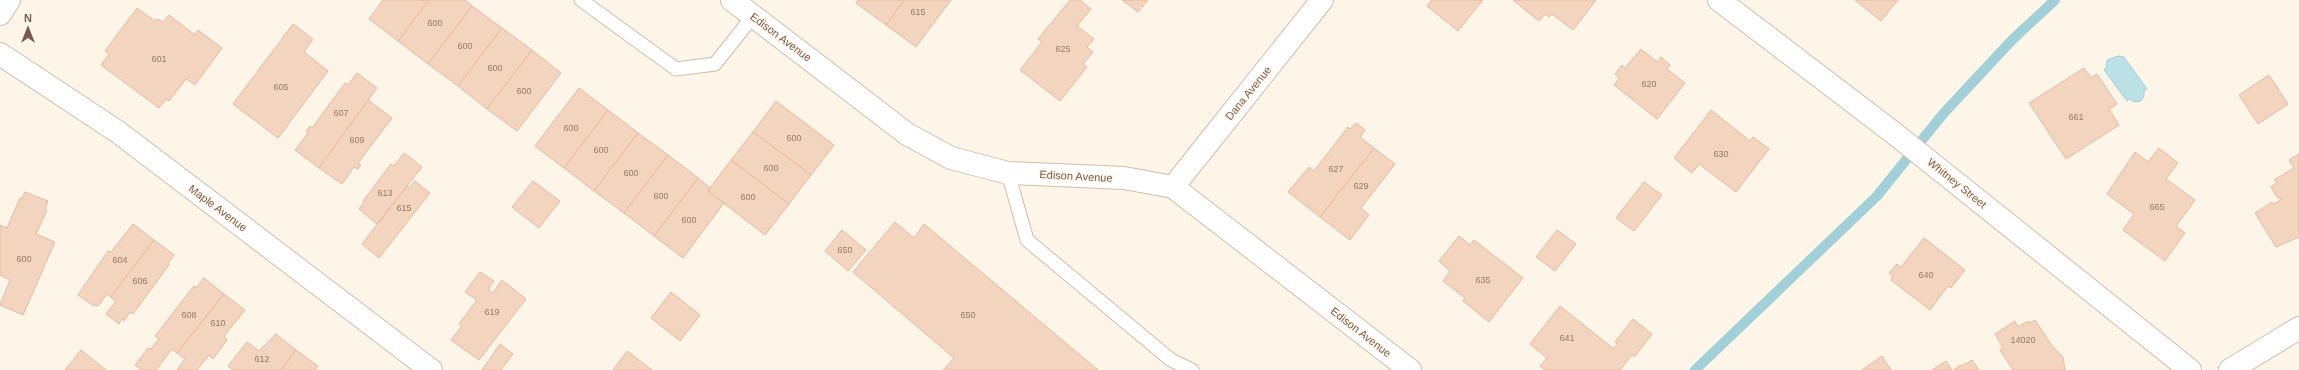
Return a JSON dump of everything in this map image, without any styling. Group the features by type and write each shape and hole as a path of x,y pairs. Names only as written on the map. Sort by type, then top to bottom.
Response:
{"street":[{"path":"0,14 9,0"},
{"name":"Edison Avenue","path":"732,0 907,134 951,158 1008,173 1124,178 1173,187 1410,370"},
{"name":"Dana Avenue","path":"1173,187 1322,0"},
{"name":"Whitney Street","path":"1719,0 1895,134 2190,370"},
{"name":"Maple Avenue","path":"0,54 118,132 431,370"},
{"path":"2230,370 2299,328"}],"lane":[{"path":"581,0 676,69 715,64 753,16"},
{"path":"1008,173 1027,240 1171,360 1192,370"}],"water":[{"path":"2118,56 2124,57 2147,89 2144,91 2144,96 2141,101 2135,102 2129,99 2127,101 2104,70 2106,68 2107,60"}],"building":[{"path":"383,0 429,0 398,41 369,19"},
{"path":"429,0 465,0 472,6 428,64 398,41"},
{"path":"858,0 904,0 886,25 856,3"},
{"path":"904,0 951,0 916,47 886,25"},
{"path":"1070,0 1080,0 1091,9 1077,26 1094,39 1087,47 1093,52 1083,64 1087,67 1060,101 1020,70 1042,42 1038,39"},
{"path":"1122,0 1148,0 1138,12"},
{"path":"1432,0 1483,0 1458,31 1427,6"},
{"path":"1513,0 1596,0 1573,30 1552,14 1549,17 1545,14 1539,21"},
{"path":"1855,0 1898,0 1881,21"},
{"path":"472,6 502,28 458,86 428,64"},
{"path":"137,8 155,21 158,19 163,22 169,15 195,35 198,30 222,48 195,85 186,79 169,101 166,99 159,108 101,65 109,54 105,51"},
{"path":"293,24 313,39 304,52 328,71 278,138 233,104"},
{"path":"502,28 532,50 487,109 458,86"},
{"path":"1641,49 1657,62 1661,57 1670,65 1667,69 1685,83 1657,119 1614,85 1619,78 1615,74 1622,65 1625,68"},
{"path":"532,50 561,73 517,131 487,109"},
{"path":"2084,68 2091,78 2097,74 2117,104 2109,109 2119,125 2066,159 2029,103"},
{"path":"357,73 377,88 319,168 295,150 308,133 306,132 310,126 312,128 345,83 348,85"},
{"path":"2269,75 2288,104 2258,124 2239,95"},
{"path":"579,88 608,110 564,168 535,146"},
{"path":"368,100 392,118 358,163 361,165 358,169 354,167 342,184 319,168"},
{"path":"776,101 834,145 811,175 753,132"},
{"path":"608,110 638,133 594,191 564,168"},
{"path":"1711,110 1750,141 1753,137 1769,149 1736,192 1699,164 1692,173 1674,158"},
{"path":"1356,123 1365,130 1360,137 1374,148 1320,217 1288,192 1309,167 1314,171 1348,127 1350,129"},
{"path":"753,132 811,175 789,204 731,160"},
{"path":"638,133 668,155 624,213 594,191"},
{"path":"1374,148 1395,164 1361,208 1369,215 1350,240 1320,217"},
{"path":"2159,148 2178,163 2166,179 2195,200 2176,226 2185,233 2165,261 2123,230 2134,214 2107,194 2135,152 2148,162"},
{"path":"404,153 422,167 377,224 359,209 364,202 363,201 391,164 394,166"},
{"path":"2299,154 2299,237 2276,247 2255,213 2272,202 2274,204 2282,199 2277,197 2271,187 2277,183 2274,180 2294,168 2289,160"},
{"path":"668,155 698,178 654,236 624,213"},
{"path":"731,160 789,204 765,235 708,191"},
{"path":"698,178 710,188 708,191 724,203 683,258 654,236"},
{"path":"415,181 430,193 379,258 362,244 407,186 409,188"},
{"path":"533,181 560,201 539,228 512,207"},
{"path":"1644,182 1662,195 1634,231 1616,218"},
{"path":"25,192 48,201 45,209 47,210 36,234 55,242 23,315 0,305 10,280 0,275 0,225 7,228 20,198 22,199"},
{"path":"895,222 914,238 924,224 1098,370 943,370 954,358 853,272"},
{"path":"133,224 154,240 111,297 107,294 98,306 94,306 78,295 108,251 111,252"},
{"path":"842,230 866,250 848,271 825,251"},
{"path":"1557,230 1576,244 1555,271 1536,257"},
{"path":"1459,236 1470,245 1474,240 1523,278 1489,322 1463,301 1465,298 1443,281 1450,271 1439,261"},
{"path":"1924,238 1965,270 1951,288 1948,286 1930,310 1891,280 1893,277 1889,273 1897,264 1901,267"},
{"path":"154,240 174,255 168,263 169,265 133,314 130,312 124,321 122,319 119,324 106,314 116,301 111,297"},
{"path":"480,272 494,281 488,289 493,293 502,280 526,299 479,360 451,340 462,326 459,324 477,300 465,292"},
{"path":"204,278 224,294 177,353 172,349 156,370 141,370 135,365 148,348 151,349 159,339 155,336 194,286 196,288"},
{"path":"671,292 700,315 680,341 651,318"},
{"path":"224,294 245,310 224,336 227,340 213,359 209,355 197,370 177,370 185,359 177,353"},
{"path":"1560,306 1614,349 1617,344 1615,342 1633,319 1652,334 1634,357 1632,355 1620,370 1545,370 1540,366 1547,358 1530,344"},
{"path":"2035,320 2052,346 2063,357 2065,370 2013,370 2000,350 2003,348 1995,334 2015,321 2018,327 2028,321 2030,323"},
{"path":"276,334 296,350 281,370 233,370 228,366 247,342 259,351"},
{"path":"500,344 513,354 501,370 482,370"},
{"path":"81,350 106,370 65,370"},
{"path":"296,350 318,366 315,370 281,370"},
{"path":"627,351 652,370 613,370"},
{"path":"1882,356 1891,370 1862,370"},
{"path":"1972,360 1979,370 1954,370 1960,365 1962,366"},
{"path":"1946,361 1952,370 1932,370"}],"waterway":[{"path":"1695,370 1877,196 1943,114 2012,40 2055,0"}]}
